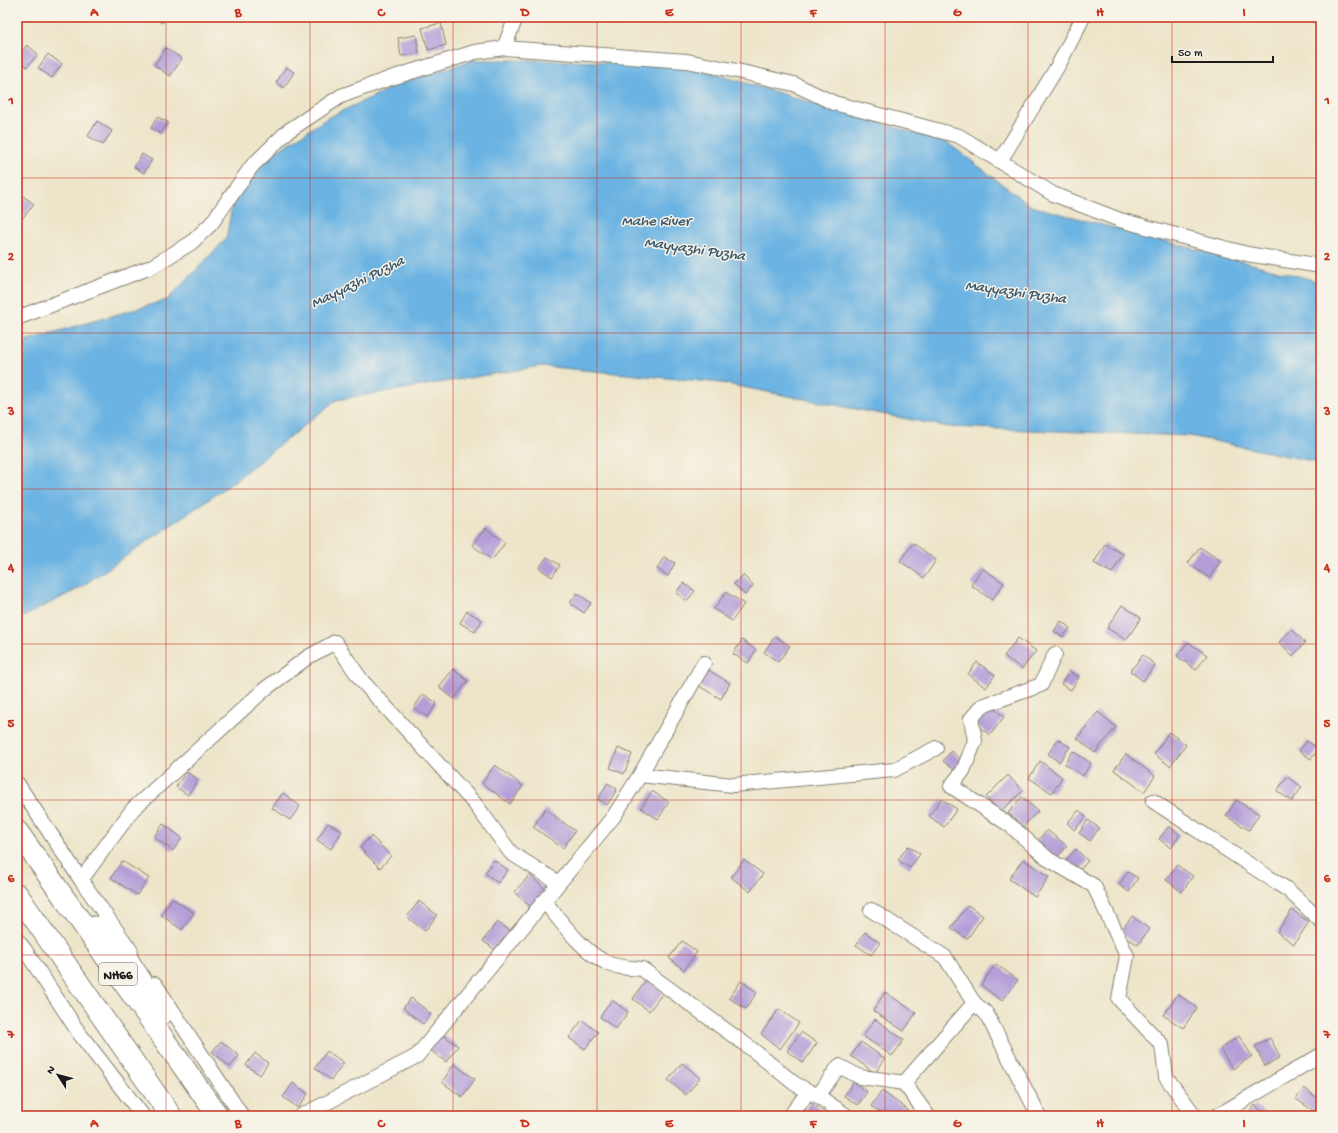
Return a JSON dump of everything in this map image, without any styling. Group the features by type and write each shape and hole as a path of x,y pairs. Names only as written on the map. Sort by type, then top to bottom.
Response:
{"highway":[{"name":"NH66","path":"17,831 218,1116"},
{"name":"NH66","path":"17,894 171,1116"},
{"path":"66,901 122,951 230,1116"},
{"path":"43,931 66,990 160,1116"}],"street":[{"path":"504,48 516,17"},
{"path":"1000,161 1059,64 1083,17"},
{"path":"17,318 151,267 191,242 211,224 252,166 288,131 341,96 388,79 475,52 504,48 687,61 794,84 834,103 959,136 1052,194 1120,220 1247,254 1321,266"},
{"path":"81,880 133,809 265,689 308,657 334,642 362,682 475,804 511,853 558,883"},
{"path":"1055,654 1041,684 982,706 972,719 975,741 963,771 951,786 1011,826 1048,859 1094,886 1127,956 1119,999 1162,1045 1166,1077 1195,1116"},
{"path":"301,1116 417,1056 614,816 640,775 704,663"},
{"path":"640,775 732,785 855,774 894,770 936,748"},
{"path":"17,783 81,880 162,994 242,1116"},
{"path":"1153,801 1288,890 1321,921"},
{"path":"544,901 578,940 588,950 606,963 626,968 642,969 747,1046 795,1084 847,1116"},
{"path":"871,910 945,957 974,1003 986,1013 1039,1116"},
{"path":"20,950 79,1033 143,1116"},
{"path":"904,1083 974,1003"},
{"path":"1217,1116 1321,1055"},
{"path":"790,1116 839,1066 860,1077 904,1083 928,1116"}],"water":[{"name":"Mahe River","path":"473,60 538,60 685,65 948,143 1031,206 1321,282 1321,463 1190,436 949,427 721,383 541,366 336,400 228,486 78,589 17,620 17,343 167,300 226,239 233,202 259,163 329,117 402,83"}],"building":[{"path":"152,17 166,17 162,23"},
{"path":"441,23 446,45 428,50 422,28"},
{"path":"416,35 419,53 401,56 398,38"},
{"path":"27,45 38,54 27,67 17,59 17,57"},
{"path":"166,48 182,59 170,76 154,65"},
{"path":"48,54 62,64 52,78 38,68"},
{"path":"286,67 294,72 284,88 276,83"},
{"path":"157,117 168,122 161,134 151,128"},
{"path":"97,121 112,131 103,145 88,136"},
{"path":"142,154 152,160 144,173 134,167"},
{"path":"19,193 34,204 22,219 17,216 17,196"},
{"path":"486,528 505,543 492,560 472,545"},
{"path":"913,543 936,560 924,578 900,561"},
{"path":"1105,544 1123,554 1112,573 1094,563"},
{"path":"1200,547 1221,561 1209,578 1188,563"},
{"path":"547,557 560,565 552,577 539,568"},
{"path":"664,557 675,563 668,576 657,569"},
{"path":"982,568 1004,583 992,600 971,585"},
{"path":"743,575 753,586 745,595 734,584"},
{"path":"683,583 695,591 687,601 676,593"},
{"path":"726,592 744,604 732,621 714,609"},
{"path":"577,593 591,603 584,613 570,603"},
{"path":"1122,605 1141,618 1126,640 1107,628"},
{"path":"467,611 482,620 475,632 460,623"},
{"path":"1061,621 1070,628 1063,637 1054,631"},
{"path":"1292,629 1305,643 1293,656 1279,642"},
{"path":"775,636 790,646 778,662 764,652"},
{"path":"1018,638 1036,651 1022,669 1004,656"},
{"path":"742,640 756,650 748,663 733,654"},
{"path":"1188,642 1207,655 1196,670 1177,656"},
{"path":"1143,655 1155,665 1143,681 1130,671"},
{"path":"977,662 995,675 986,688 968,674"},
{"path":"453,669 468,681 454,699 439,687"},
{"path":"708,670 730,683 721,699 699,686"},
{"path":"1069,671 1079,677 1071,690 1061,684"},
{"path":"423,694 437,703 428,717 414,708"},
{"path":"991,706 1004,717 990,735 976,725"},
{"path":"1098,712 1116,727 1095,753 1077,738"},
{"path":"1169,732 1186,745 1170,766 1154,754"},
{"path":"1058,739 1070,747 1059,762 1048,754"},
{"path":"1307,741 1319,749 1311,759 1299,751"},
{"path":"618,748 632,754 624,774 610,768"},
{"path":"951,751 964,762 956,771 943,761"},
{"path":"1073,751 1091,763 1083,776 1065,764"},
{"path":"1126,754 1155,776 1144,792 1114,770"},
{"path":"1040,761 1062,777 1052,793 1029,778"},
{"path":"495,765 523,786 510,804 482,783"},
{"path":"186,772 198,779 188,795 176,787"},
{"path":"1008,775 1023,791 1000,812 986,797"},
{"path":"1287,777 1302,787 1292,801 1277,791"},
{"path":"608,783 617,789 607,805 598,799"},
{"path":"652,791 669,802 658,819 641,808"},
{"path":"283,793 300,806 290,820 272,808"},
{"path":"1022,797 1038,811 1023,827 1008,813"},
{"path":"941,799 957,809 944,827 929,816"},
{"path":"1236,800 1259,814 1249,830 1226,816"},
{"path":"545,809 575,831 563,848 533,827"},
{"path":"1079,810 1086,817 1074,830 1067,823"},
{"path":"1088,820 1099,828 1090,841 1079,833"},
{"path":"328,823 342,831 331,849 317,840"},
{"path":"163,824 182,838 173,851 154,837"},
{"path":"1169,826 1180,835 1171,848 1159,839"},
{"path":"1047,830 1067,846 1056,859 1036,843"},
{"path":"371,836 391,856 380,868 360,848"},
{"path":"908,846 920,854 910,868 898,860"},
{"path":"1076,849 1088,861 1076,874 1064,862"},
{"path":"1023,859 1049,877 1035,897 1009,879"},
{"path":"494,860 508,870 498,883 485,873"},
{"path":"744,860 763,874 750,892 731,877"},
{"path":"122,861 149,878 137,895 111,878"},
{"path":"1177,865 1193,876 1182,892 1166,880"},
{"path":"1128,872 1138,878 1129,892 1119,885"},
{"path":"530,875 547,891 532,908 514,892"},
{"path":"172,898 194,913 182,930 161,915"},
{"path":"419,901 437,915 425,931 407,917"},
{"path":"968,905 983,916 967,939 951,928"},
{"path":"1292,910 1309,922 1294,944 1277,932"},
{"path":"1132,916 1149,929 1138,945 1120,933"},
{"path":"497,922 511,931 497,951 483,941"},
{"path":"865,932 880,943 871,955 856,945"},
{"path":"682,941 697,952 684,970 669,958"},
{"path":"996,964 1018,980 1002,1001 981,985"},
{"path":"647,979 664,992 649,1011 633,999"},
{"path":"741,981 757,992 746,1009 729,998"},
{"path":"885,992 916,1013 904,1031 873,1011"},
{"path":"1178,994 1197,1008 1183,1028 1163,1015"},
{"path":"411,998 431,1014 423,1024 403,1008"},
{"path":"612,1000 628,1012 616,1029 600,1017"},
{"path":"779,1009 799,1023 780,1049 761,1034"},
{"path":"875,1019 904,1040 892,1056 863,1036"},
{"path":"582,1020 598,1032 585,1049 569,1038"},
{"path":"801,1032 817,1043 803,1063 787,1051"},
{"path":"441,1033 458,1046 446,1062 429,1049"},
{"path":"1239,1036 1252,1056 1233,1069 1220,1049"},
{"path":"1270,1038 1280,1057 1265,1066 1255,1046"},
{"path":"221,1041 239,1056 230,1067 212,1052"},
{"path":"861,1042 885,1059 875,1073 851,1056"},
{"path":"327,1051 344,1063 331,1080 315,1068"},
{"path":"255,1053 268,1063 260,1075 246,1065"},
{"path":"682,1063 700,1078 686,1095 668,1080"},
{"path":"454,1064 475,1079 462,1097 442,1082"},
{"path":"854,1082 867,1092 858,1105 844,1096"},
{"path":"293,1083 308,1094 298,1108 283,1097"},
{"path":"1304,1088 1321,1101 1321,1107 1317,1113 1296,1099"},
{"path":"882,1091 908,1110 904,1116 885,1116 871,1106"},
{"path":"810,1102 829,1115 801,1116"},
{"path":"1255,1105 1267,1116 1246,1116"}],"water label":[{"name":"Mayyazhi Puzha","path":"695,248"},
{"name":"Mayyazhi Puzha","path":"357,281"},
{"name":"Mayyazhi Puzha","path":"1016,291"}]}
